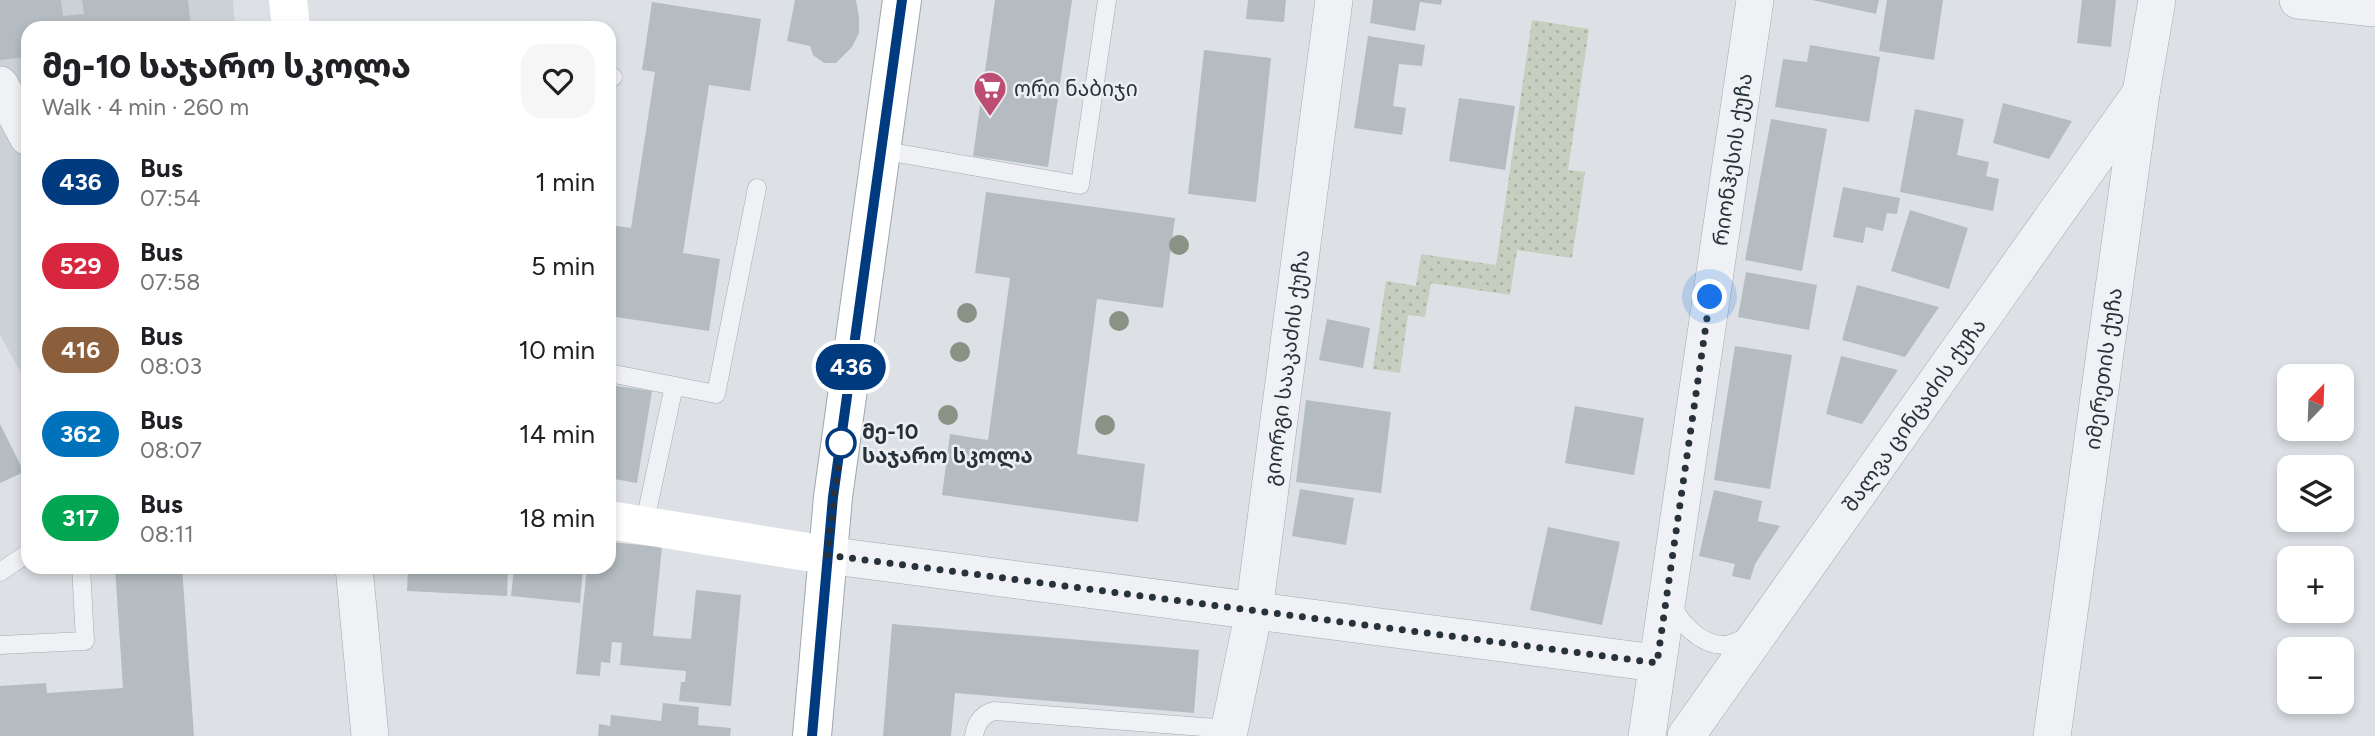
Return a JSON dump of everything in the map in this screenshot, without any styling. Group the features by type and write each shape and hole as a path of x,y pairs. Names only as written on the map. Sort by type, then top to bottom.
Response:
{"main road":[{"path":"288,0 290,21"},
{"path":"812,736 827,555 902,0"},
{"path":"626,523 827,555"}],"street":[{"name":"გიორგი სააკაძის ქუჩა","path":"1229,732 1254,611 1334,0"},
{"name":"რიონჰესის ქუჩა","path":"1647,736 1755,0"},
{"name":"იმერეთის ქუჩა","path":"2052,736 2141,93 2157,0"},
{"path":"2298,0 2375,8"},
{"path":"0,85 21,122"},
{"name":"შალვა ცინცაძის ქუჩა","path":"1686,736 2141,93"},
{"path":"827,555 1657,663"},
{"path":"355,574 370,736"}],"lane":[{"path":"880,150 1080,185 1107,0"},
{"path":"616,374 716,394 757,188"},
{"path":"626,523 674,386"},
{"path":"0,572 21,558"},
{"path":"0,645 85,641 80,574"},
{"path":"1666,594 1676,614 1689,630 1702,639 1722,645 1762,629"},
{"path":"974,736 985,713 994,711 1229,732"}],"shaded area":[{"path":"0,0 233,0 234,21 21,21 21,373 0,335"}],"green space":[{"path":"1532,20 1589,29 1568,170 1585,172 1572,258 1517,250 1510,295 1431,283 1425,317 1408,315 1400,373 1373,369 1386,281 1416,286 1421,254 1496,265"}],"building":[{"path":"0,0 61,0 63,16 84,14 82,0 188,0 190,21 21,21 21,58 0,60"},
{"path":"795,0 856,0 859,33 852,47 836,63 824,63 813,55 810,46 787,41"},
{"path":"995,0 1072,0 1048,167 973,156"},
{"path":"1248,0 1286,0 1284,22 1246,19"},
{"path":"1373,0 1442,0 1441,5 1420,2 1415,31 1370,23"},
{"path":"1812,0 1879,0 1876,14"},
{"path":"1887,0 1943,0 1934,60 1879,51"},
{"path":"2082,0 2116,0 2111,47 2077,43"},
{"path":"652,2 761,19 750,91 709,85 683,253 720,259 709,331 616,317 616,226 631,228 655,72 642,70"},
{"path":"1368,36 1425,45 1422,66 1399,64 1393,106 1406,108 1402,135 1354,128"},
{"path":"1810,45 1880,57 1869,122 1775,107 1783,59 1807,62"},
{"path":"1204,50 1271,58 1256,202 1188,194"},
{"path":"1459,98 1515,106 1505,170 1449,161"},
{"path":"2003,103 2072,121 2049,159 1993,143"},
{"path":"1915,109 1964,119 1957,155 1989,162 1986,176 1999,179 1993,211 1900,192"},
{"path":"1771,119 1827,129 1802,271 1745,260"},
{"path":"1843,187 1900,198 1897,214 1887,213 1883,231 1866,227 1863,243 1833,237"},
{"path":"986,192 1175,218 1163,308 1097,299 1077,454 1145,464 1138,522 942,495 950,434 988,440 1010,278 975,273"},
{"path":"1910,210 1968,228 1949,289 1891,271"},
{"path":"1746,272 1817,285 1809,330 1738,317"},
{"path":"1857,285 1939,307 1905,357 1842,340"},
{"path":"1327,319 1370,328 1363,368 1319,360"},
{"path":"1735,346 1792,355 1770,489 1714,480"},
{"path":"1841,356 1898,370 1862,424 1826,414"},
{"path":"616,386 652,391 637,483 616,479"},
{"path":"1306,400 1391,412 1381,493 1296,482"},
{"path":"1575,406 1644,418 1634,475 1565,463"},
{"path":"0,424 21,466 21,473 0,483"},
{"path":"1300,489 1354,498 1346,545 1292,536"},
{"path":"1714,490 1762,501 1758,521 1780,526 1755,564 1750,580 1732,576 1735,564 1699,556"},
{"path":"1548,527 1620,542 1602,625 1530,610"},
{"path":"616,543 662,547 653,636 691,639 696,590 741,595 731,706 679,701 681,682 685,682 686,671 620,665 622,643 612,642 610,663 601,662 600,676 576,674 586,574 616,574"},
{"path":"115,574 182,574 194,736 0,736 0,686 46,683 47,693 123,688"},
{"path":"408,574 508,574 507,596 407,591"},
{"path":"513,574 582,574 580,603 511,596"},
{"path":"892,624 1199,650 1194,713 955,693 951,736 883,736"},
{"path":"663,703 699,707 698,725 731,728 730,736 598,736 599,724 610,726 611,715 661,721"}],"bus line":[{"name":"436","path":"812,736 833,497 902,0"}],"place":[{"name":"ორი ნაბიჯი","path":"990,118"},
{"name":"მე-10 საჯარო სკოლა","path":"841,443"}],"route":[{"path":"841,443 827,555 1657,663 1710,297"}]}
